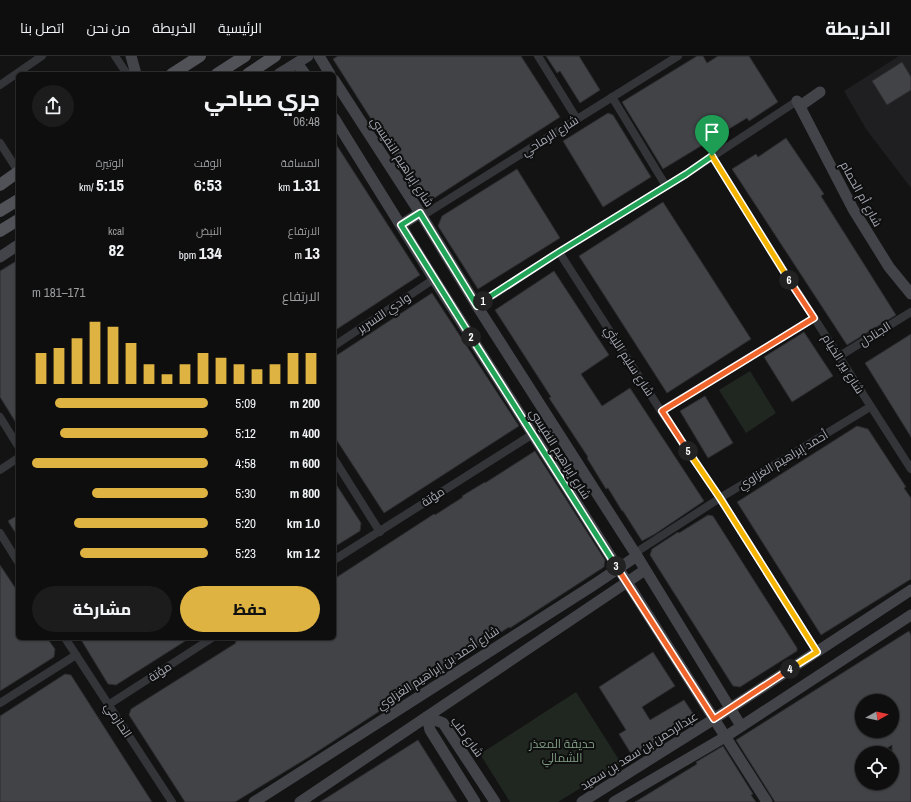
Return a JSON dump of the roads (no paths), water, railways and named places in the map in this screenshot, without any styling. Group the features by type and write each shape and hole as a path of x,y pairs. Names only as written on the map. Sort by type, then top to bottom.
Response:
{"main road":[{"path":"175,72 200,56"},
{"path":"187,72 208,56"},
{"path":"220,72 245,56"},
{"path":"251,72 276,56"},
{"path":"0,184 16,173"},
{"path":"0,211 16,201"},
{"path":"0,231 16,221"}],"street":[{"path":"26,56 31,63"},
{"path":"18,72 42,56"},
{"path":"115,56 126,72"},
{"path":"131,56 135,72"},
{"path":"281,72 308,56"},
{"path":"320,56 329,72"},
{"path":"538,56 577,119"},
{"name":"شارع الرماحي","path":"421,214 678,56"},
{"path":"297,63 304,72"},
{"path":"0,85 16,74"},
{"name":"شارع إبراهيم النفيسي","path":"336,85 421,214 477,306 636,555 729,709 741,726"},
{"path":"477,306 559,252 686,174 712,156 798,103 820,92"},
{"path":"612,97 666,186"},
{"name":"شارع أم الحمام","path":"798,103 853,209 889,267 911,294"},
{"name":"شارع إبراهيم النفيسي","path":"336,121 434,279 767,802"},
{"path":"0,143 16,169"},
{"name":"شارع بير الخيام","path":"712,156 870,407 911,469"},
{"path":"401,225 421,214"},
{"path":"0,257 16,246"},
{"name":"شارع سليم الليثي","path":"559,252 720,498 817,652"},
{"name":"وادي التسرير","path":"336,345 434,279"},
{"name":"الجنادل","path":"838,356 911,312"},
{"path":"662,411 814,318"},
{"name":"أحمد إبراهيم الغزاوي","path":"636,555 720,498 870,407"},
{"path":"0,418 16,443"},
{"name":"مؤتة","path":"336,559 533,434"},
{"path":"0,470 16,459"},
{"path":"336,463 380,532"},
{"path":"0,533 16,559"},
{"name":"شارع أحمد بن إبراهيم الغزاوي","path":"254,802 618,569 636,555"},
{"path":"300,802 645,570"},
{"name":"عبدالرحمن بن سعد بن سعيد","path":"582,802 909,595"},
{"path":"614,802 725,737 911,615"},
{"name":"الحازمي","path":"66,640 172,802"},
{"name":"مؤتة","path":"108,705 209,640"},
{"path":"0,703 76,655"},
{"path":"427,717 430,730 475,802"},
{"name":"شارع حلب","path":"427,717 443,723 495,802"}],"park label":[{"name":"حديقة المعذر الشمالي","path":"562,751"}]}
